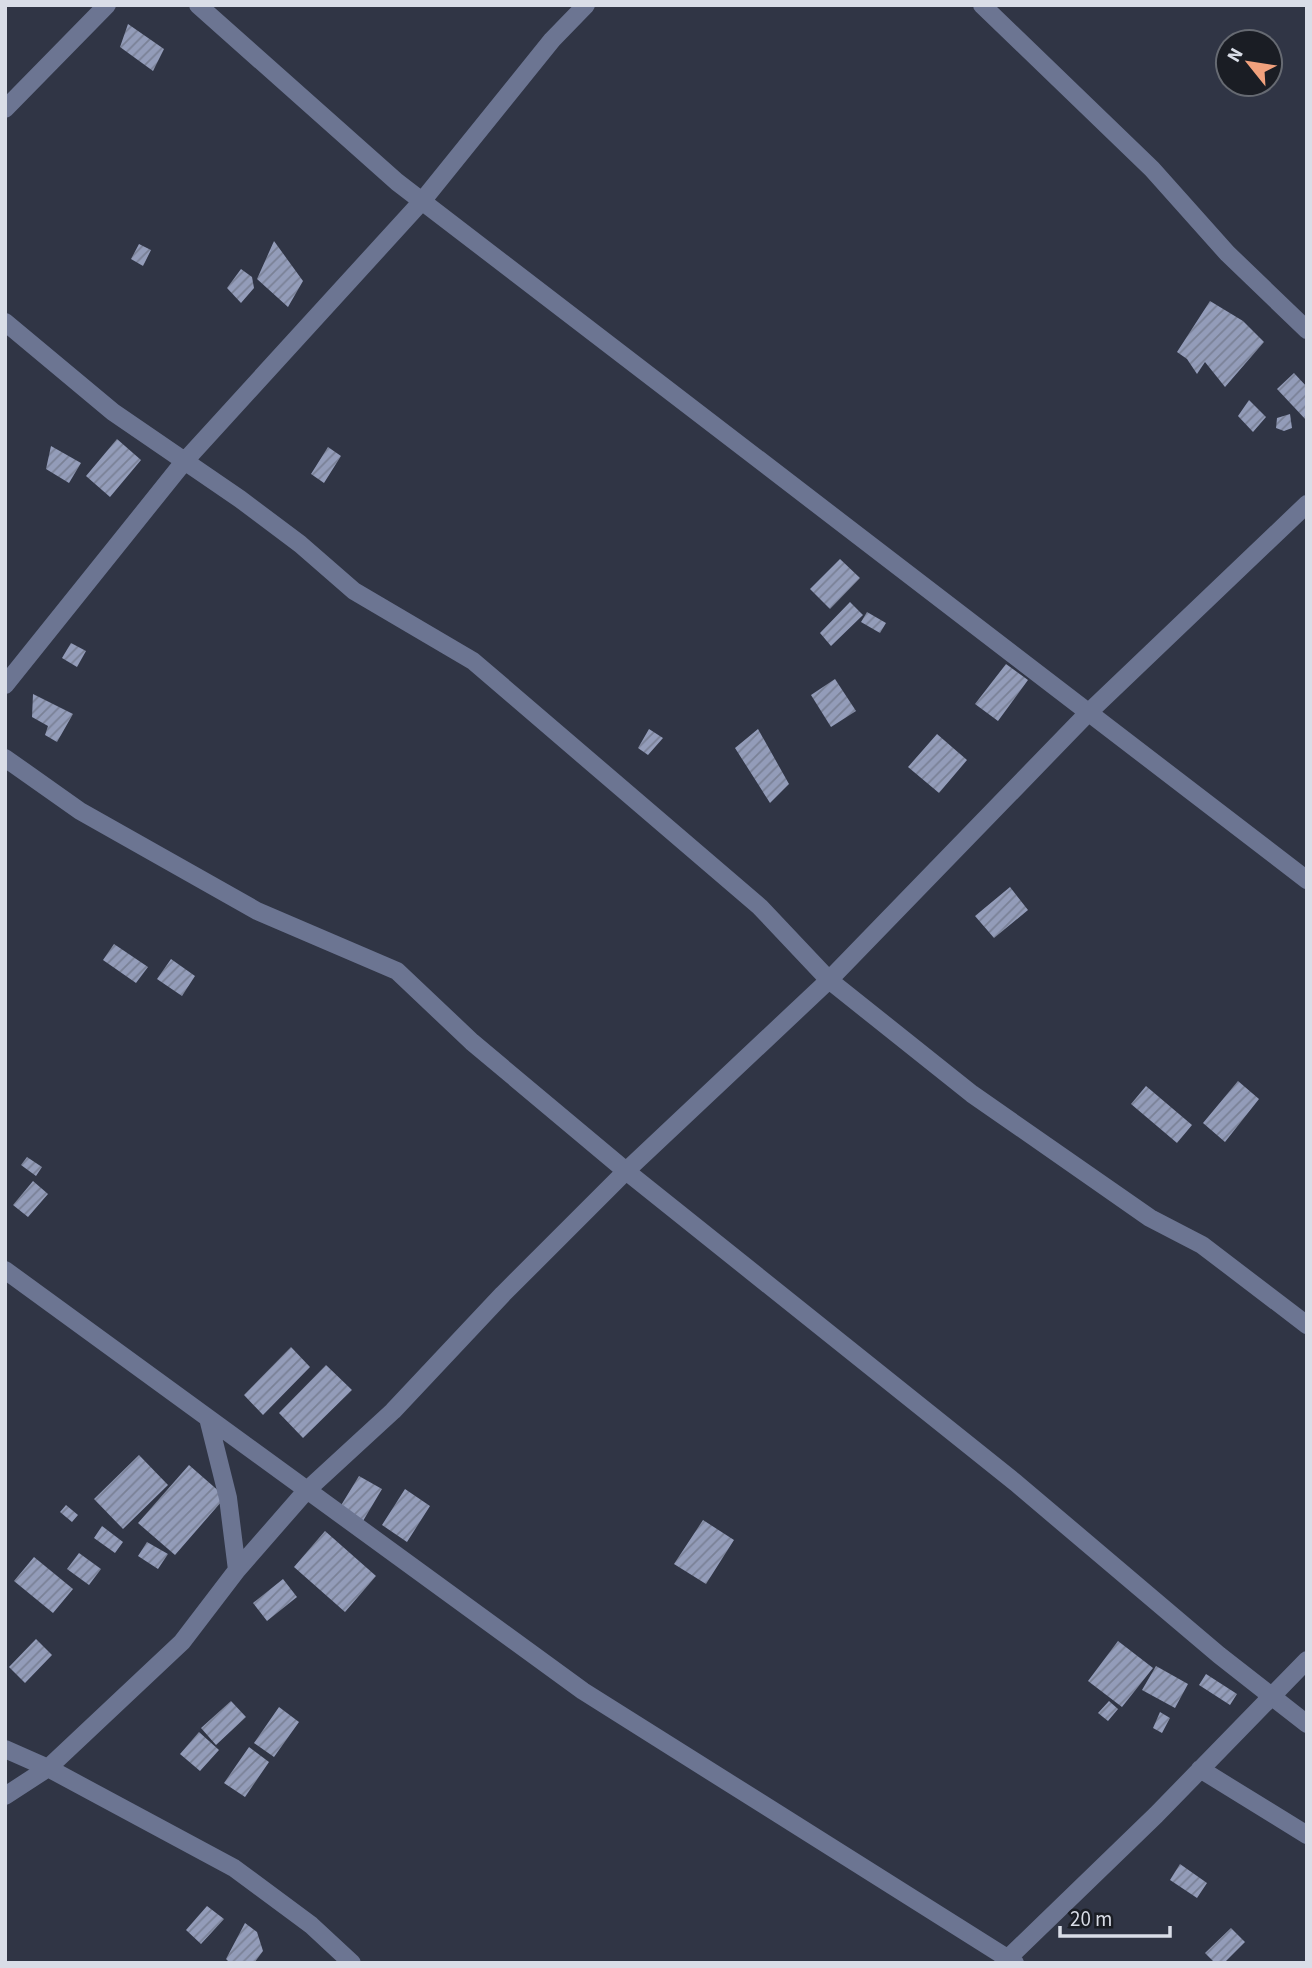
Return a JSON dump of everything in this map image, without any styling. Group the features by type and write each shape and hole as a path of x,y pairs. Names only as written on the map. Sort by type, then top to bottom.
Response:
{"street":[{"path":"5,108 107,5"},
{"path":"198,5 383,171 1087,714 1307,880"},
{"path":"5,685 183,463 423,200 552,40 586,5"},
{"path":"982,5 1143,159 1227,253 1307,330"},
{"path":"5,322 113,412 183,463 240,499 300,544 354,592 473,661 760,907 830,980 972,1094 1127,1202 1202,1245 1307,1325"},
{"path":"5,1796 48,1768 182,1642 237,1570 306,1491 393,1411 503,1294 626,1171 830,980 1087,714 1307,504"},
{"path":"5,758 80,811 257,911 397,971 472,1042 626,1171 1016,1483 1307,1724"},
{"path":"5,1270 583,1691 1009,1961 1307,1660"},
{"path":"208,1418 228,1498 237,1570"},
{"path":"5,1749 48,1768 234,1868 310,1925 352,1963"},
{"path":"1200,1769 1307,1835"}],"building":[{"path":"128,24 164,49 153,71 120,47"},
{"path":"274,241 303,281 288,307 257,279"},
{"path":"139,244 151,250 143,266 131,259"},
{"path":"241,269 252,277 254,288 241,303 227,288"},
{"path":"1210,301 1243,321 1264,342 1225,387 1205,362 1197,374 1187,359 1177,352"},
{"path":"1294,373 1307,387 1307,421 1277,389"},
{"path":"1249,400 1266,417 1253,432 1238,416"},
{"path":"1290,414 1292,428 1284,431 1276,428 1277,418"},
{"path":"117,439 141,460 110,497 86,476"},
{"path":"51,446 81,463 69,483 46,469"},
{"path":"328,447 341,456 324,483 311,474"},
{"path":"840,559 860,578 830,609 810,589"},
{"path":"850,602 863,615 831,646 820,633"},
{"path":"867,612 886,623 880,633 861,622"},
{"path":"71,643 86,651 77,667 62,658"},
{"path":"1006,664 1028,680 998,721 975,704"},
{"path":"835,679 856,711 831,727 811,695"},
{"path":"33,694 73,714 57,742 45,735 48,726 32,717"},
{"path":"649,729 663,738 648,755 638,748"},
{"path":"758,729 789,784 770,803 735,748"},
{"path":"937,734 967,760 939,793 908,767"},
{"path":"1010,887 1028,910 994,938 975,916"},
{"path":"114,944 148,967 136,983 103,960"},
{"path":"171,959 195,976 182,996 157,979"},
{"path":"1238,1081 1259,1099 1225,1142 1203,1123"},
{"path":"1146,1086 1192,1125 1177,1143 1131,1104"},
{"path":"27,1157 42,1167 36,1176 21,1165"},
{"path":"33,1181 48,1194 28,1217 13,1205"},
{"path":"291,1347 310,1367 263,1415 244,1395"},
{"path":"326,1365 352,1390 303,1438 279,1413"},
{"path":"139,1455 168,1485 123,1529 94,1499"},
{"path":"189,1465 221,1493 222,1501 175,1555 138,1523"},
{"path":"359,1476 382,1489 363,1521 340,1507"},
{"path":"405,1489 430,1506 407,1542 382,1525"},
{"path":"66,1505 78,1515 72,1522 60,1512"},
{"path":"703,1520 734,1540 706,1584 674,1564"},
{"path":"102,1526 123,1542 115,1553 94,1538"},
{"path":"325,1531 376,1576 345,1612 294,1567"},
{"path":"147,1542 168,1554 158,1569 138,1556"},
{"path":"79,1553 101,1569 89,1585 67,1569"},
{"path":"34,1557 73,1589 53,1613 14,1581"},
{"path":"283,1579 297,1597 267,1621 253,1603"},
{"path":"36,1639 52,1655 25,1683 9,1667"},
{"path":"1118,1641 1153,1668 1122,1707 1088,1681"},
{"path":"1156,1666 1188,1684 1175,1708 1142,1690"},
{"path":"1206,1674 1237,1694 1230,1705 1199,1685"},
{"path":"231,1701 246,1717 216,1745 201,1728"},
{"path":"1109,1701 1118,1709 1108,1721 1098,1713"},
{"path":"279,1707 299,1722 274,1757 254,1743"},
{"path":"1160,1712 1170,1718 1162,1733 1153,1728"},
{"path":"199,1732 219,1750 200,1771 180,1754"},
{"path":"249,1747 269,1762 245,1797 224,1783"},
{"path":"1180,1864 1207,1883 1197,1898 1170,1880"},
{"path":"207,1906 224,1919 201,1944 186,1930"},
{"path":"245,1923 257,1932 263,1951 254,1963 230,1963 226,1959"},
{"path":"1231,1928 1245,1942 1224,1963 1215,1963 1205,1953"}]}
